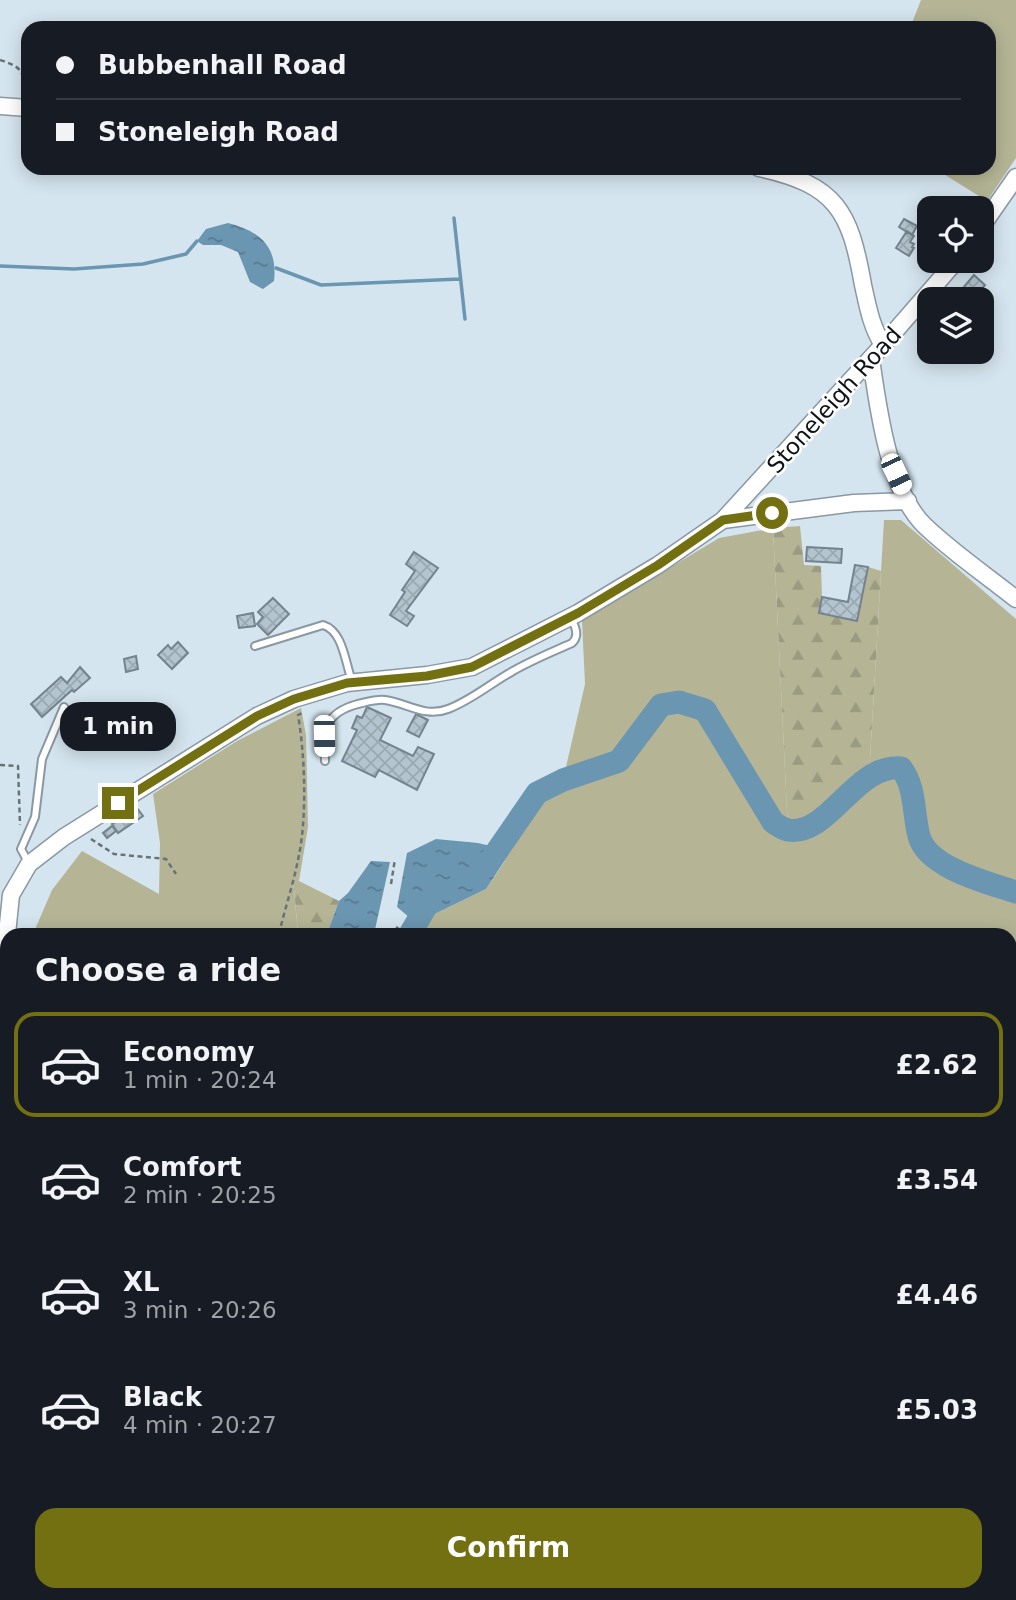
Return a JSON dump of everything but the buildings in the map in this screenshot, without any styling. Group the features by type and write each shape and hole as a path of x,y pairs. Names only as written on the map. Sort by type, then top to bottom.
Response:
{"street":[{"path":"0,106 21,108"},
{"path":"782,175 804,182 824,194 848,223 855,242 872,325 883,345"},
{"path":"994,209 1016,177"},
{"name":"Stoneleigh Road","path":"8,928 11,895 29,864 76,830 257,716 294,699 352,682 427,676 472,667 570,617 658,565 723,520 871,359 946,273"},
{"path":"871,359 884,442 908,501 923,524 1016,599"},
{"path":"723,520 840,505 908,501"}],"lane":[{"path":"326,761 324,736 327,723 343,708 370,701 386,701 420,711 437,712 448,709 483,692 511,672 572,643 576,632 570,617"},
{"path":"255,646 323,625 331,627 338,635 352,682"},
{"path":"29,864 21,849 35,817 42,759 64,707"}],"path":[{"path":"0,60 21,70"},
{"path":"281,928 299,856 303,827 302,736 298,715 315,708"},
{"path":"0,765 18,766 20,824 25,839"},
{"path":"76,830 114,854 166,859 176,874"},
{"path":"391,884 395,859"}],"green space":[{"path":"921,0 1016,0 1016,158 990,196 979,196 945,175 996,175 996,21 913,21"},
{"path":"884,520 901,520 1016,619 1016,928 413,928 416,923 486,889 505,861 499,848 537,793 563,780 585,684 582,621 719,538 773,528 788,830 831,811 869,776"},
{"path":"800,526 804,565 821,566 822,597 819,613 857,621 868,567 881,571 869,776 810,827 788,830 773,528"},
{"path":"301,708 306,735 308,827 299,881 293,879 297,928 36,928 52,890 82,851 159,894 160,843 153,794 237,741"},
{"path":"293,878 339,901 329,928 297,928"}],"water":[{"path":"228,223 258,236 270,250 274,281 263,289 250,282 238,252 221,245 203,245 197,241 206,229"},
{"path":"436,839 499,848 505,860 486,889 416,923 397,907 407,853"},
{"path":"371,861 390,862 375,928 329,928 339,901"}],"waterway":[{"path":"454,218 465,319"},
{"path":"0,266 74,269 143,264 186,254 197,241"},
{"path":"276,268 321,285 460,279"},
{"path":"480,869 486,867 537,793 563,780 619,761 661,705 679,702 705,710 773,822 780,827 788,830 803,829 816,823 869,777 884,770 901,768 909,784 919,836 924,847 934,857 960,873 1016,892"},
{"path":"414,928 431,898"}],"route":[{"path":"118,803 257,716 294,699 347,683 427,676 472,667 578,613 658,565 723,520 772,513"}]}
